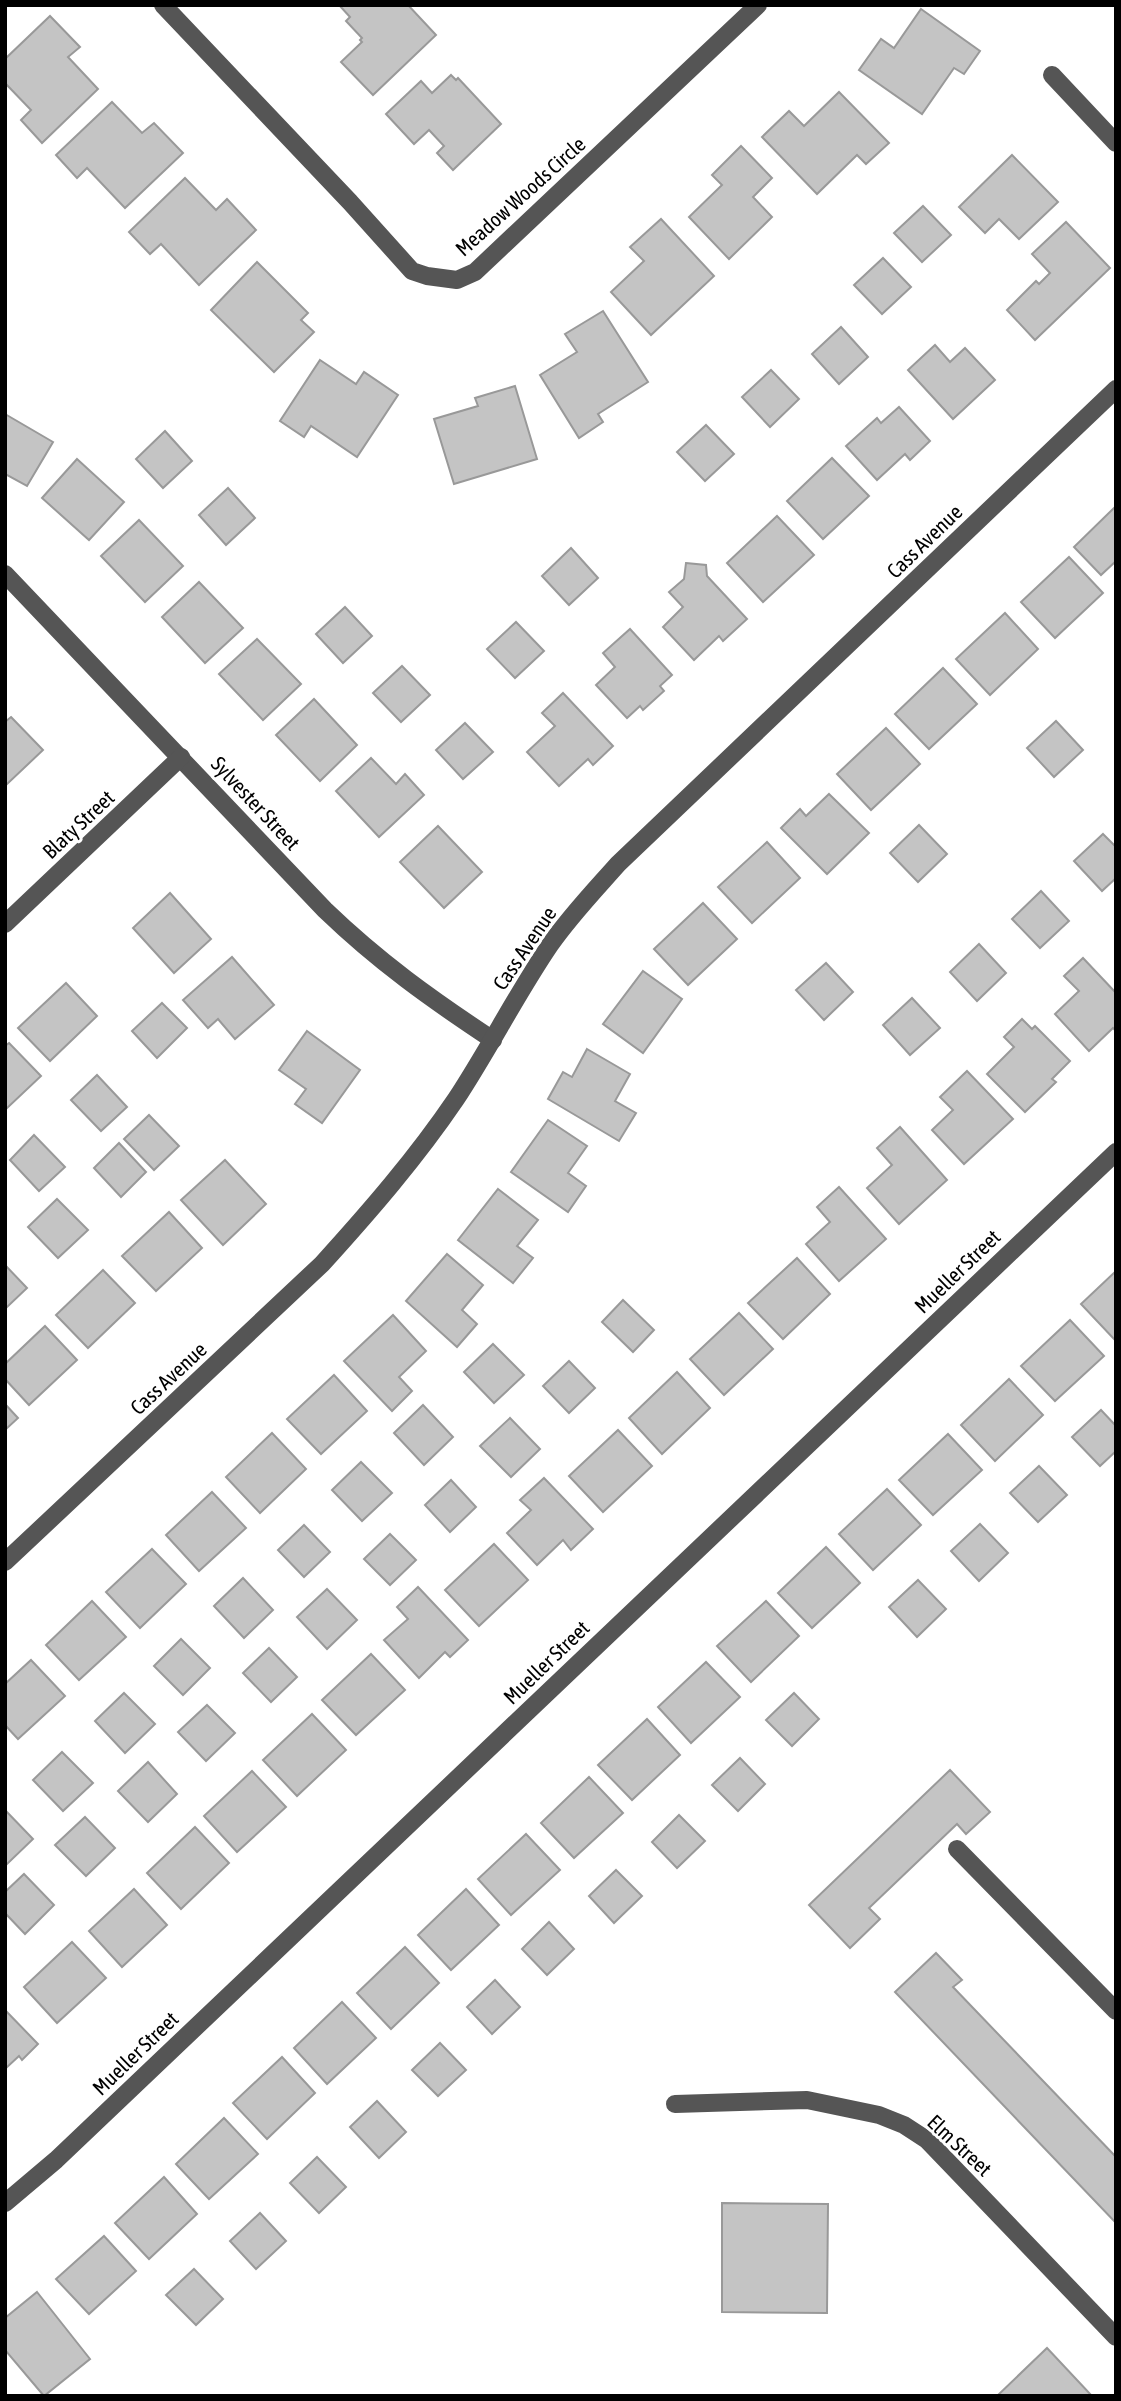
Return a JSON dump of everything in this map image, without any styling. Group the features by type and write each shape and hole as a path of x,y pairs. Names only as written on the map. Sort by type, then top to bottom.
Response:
{"street":[{"name":"Meadow Woods Circle","path":"163,5 412,271 457,280 475,272 758,5"},
{"path":"1052,75 1116,143"},
{"name":"Cass Avenue","path":"5,1562 322,1264 414,1157 493,1040 551,943 618,864 1116,389"},
{"name":"Sylvester Street","path":"5,575 360,945 413,987 493,1040"},
{"name":"Blaty Street","path":"5,924 181,757"},
{"name":"Mueller Street","path":"5,2203 56,2160 1116,1152"},
{"path":"957,1849 1116,2011"},
{"name":"Elm Street","path":"675,2104 807,2100 879,2115 904,2125 927,2140 1116,2337"}],"building":[{"path":"339,5 408,5 436,35 373,95 341,62 362,42 362,38 346,21 350,17"},
{"path":"921,9 980,51 964,74 954,68 922,114 859,70 881,39 894,48"},
{"path":"50,16 80,47 68,57 98,89 42,143 21,120 31,110 5,83 5,59"},
{"path":"451,75 456,80 458,78 501,124 453,170 437,153 444,146 429,130 414,144 386,114 421,81 432,93"},
{"path":"839,92 889,143 866,164 857,155 817,194 762,137 789,111 804,126"},
{"path":"112,102 142,133 154,123 183,153 125,208 87,168 77,178 56,155"},
{"path":"741,146 772,178 753,197 772,217 729,259 689,217 722,185 712,175"},
{"path":"1012,155 1058,202 1019,239 999,219 985,233 959,207"},
{"path":"185,178 216,210 227,199 256,230 199,285 161,244 150,254 129,232"},
{"path":"923,206 951,235 922,262 894,233"},
{"path":"661,219 714,276 651,335 611,292 644,261 630,247"},
{"path":"1066,222 1110,268 1035,340 1007,310 1036,281 1039,284 1050,273 1032,254"},
{"path":"883,258 911,287 882,314 854,285"},
{"path":"257,262 308,313 301,320 314,332 274,372 211,310"},
{"path":"603,311 648,382 598,414 603,422 579,438 540,375 577,352 565,334"},
{"path":"841,327 868,357 839,384 812,354"},
{"path":"935,345 950,362 965,348 995,380 953,419 908,370"},
{"path":"320,360 356,384 364,372 398,395 357,457 311,426 304,437 280,421"},
{"path":"771,370 799,399 770,427 742,397"},
{"path":"515,386 537,459 454,484 434,419 478,406 475,398"},
{"path":"899,407 930,441 910,460 905,454 877,480 846,446 877,418 881,423"},
{"path":"5,414 53,442 27,486 5,474"},
{"path":"706,425 734,454 705,481 677,452"},
{"path":"165,431 192,461 163,488 136,459"},
{"path":"832,458 869,496 823,539 787,501"},
{"path":"77,459 124,502 89,540 42,498"},
{"path":"228,488 255,518 226,545 199,515"},
{"path":"1116,506 1116,561 1101,575 1074,547"},
{"path":"777,516 814,555 763,602 727,563"},
{"path":"139,520 183,566 145,602 101,556"},
{"path":"571,548 598,578 569,605 542,576"},
{"path":"1069,557 1103,593 1055,638 1021,602"},
{"path":"686,563 706,565 707,576 747,619 723,641 719,636 694,660 663,627 683,607 669,592 684,579"},
{"path":"199,582 243,628 205,663 162,617"},
{"path":"345,607 372,636 343,663 316,634"},
{"path":"1005,613 1038,649 990,695 956,659"},
{"path":"516,622 544,651 515,678 487,649"},
{"path":"630,629 672,675 660,686 664,691 643,710 640,706 627,718 596,685 615,667 603,653"},
{"path":"257,639 301,684 263,720 219,674"},
{"path":"402,666 430,695 401,722 373,693"},
{"path":"943,668 977,704 929,749 895,714"},
{"path":"563,693 613,746 593,765 588,759 559,786 527,752 555,726 542,713"},
{"path":"314,699 357,745 320,781 276,735"},
{"path":"11,717 43,750 5,786 5,722"},
{"path":"1056,721 1083,750 1054,777 1027,748"},
{"path":"465,723 493,752 463,779 436,750"},
{"path":"886,728 920,764 871,810 837,774"},
{"path":"371,758 396,784 405,774 424,795 379,837 336,791"},
{"path":"829,794 869,833 827,874 781,828 800,809 806,816"},
{"path":"919,825 947,854 918,882 890,853"},
{"path":"438,826 482,872 444,908 400,862"},
{"path":"1103,834 1116,847 1116,878 1102,891 1074,861"},
{"path":"767,842 800,878 752,923 718,887"},
{"path":"1041,891 1069,921 1040,948 1012,919"},
{"path":"170,893 211,939 174,973 133,928"},
{"path":"703,903 737,939 688,985 654,949"},
{"path":"979,944 1006,973 977,1001 950,972"},
{"path":"232,957 274,1005 235,1039 218,1019 208,1028 183,1000"},
{"path":"1083,958 1116,993 1116,1031 1113,1028 1089,1051 1055,1014 1079,991 1064,976"},
{"path":"826,963 853,992 824,1020 796,990"},
{"path":"643,971 682,999 643,1053 603,1024"},
{"path":"66,983 97,1016 50,1061 18,1028"},
{"path":"912,998 940,1028 910,1055 883,1025"},
{"path":"162,1003 187,1028 157,1058 132,1031"},
{"path":"1022,1019 1032,1029 1035,1026 1070,1061 1052,1079 1056,1082 1025,1112 987,1074 1014,1047 1004,1037"},
{"path":"307,1031 360,1070 322,1123 295,1104 306,1089 279,1070"},
{"path":"9,1043 41,1076 5,1110 5,1046"},
{"path":"587,1049 630,1074 615,1101 636,1113 619,1141 548,1099 563,1072 572,1077"},
{"path":"967,1071 1013,1119 964,1164 932,1130 953,1110 940,1097"},
{"path":"97,1075 127,1107 101,1131 71,1100"},
{"path":"149,1115 179,1146 154,1170 124,1139"},
{"path":"548,1120 587,1146 568,1173 586,1186 568,1212 511,1172"},
{"path":"900,1127 947,1180 899,1224 867,1188 892,1165 877,1148"},
{"path":"34,1135 65,1167 39,1191 10,1160"},
{"path":"119,1143 146,1172 121,1197 94,1168"},
{"path":"225,1160 266,1204 223,1245 181,1200"},
{"path":"839,1187 886,1239 839,1281 806,1244 830,1222 817,1207"},
{"path":"498,1189 538,1220 517,1246 533,1258 513,1283 458,1240"},
{"path":"57,1199 88,1230 58,1258 28,1227"},
{"path":"169,1212 202,1248 156,1291 122,1256"},
{"path":"447,1254 483,1285 462,1310 477,1324 457,1347 406,1301"},
{"path":"797,1258 830,1294 783,1339 748,1303"},
{"path":"5,1265 27,1288 5,1309"},
{"path":"103,1270 135,1303 88,1348 56,1315"},
{"path":"1116,1271 1116,1338 1114,1339 1081,1304"},
{"path":"623,1300 654,1330 633,1352 602,1322"},
{"path":"739,1313 773,1349 724,1395 690,1359"},
{"path":"393,1315 426,1351 399,1377 412,1391 392,1411 344,1361"},
{"path":"1070,1320 1104,1356 1055,1401 1021,1366"},
{"path":"45,1326 77,1360 29,1405 5,1379 5,1364"},
{"path":"493,1344 524,1375 494,1403 464,1372"},
{"path":"569,1361 595,1388 569,1413 543,1386"},
{"path":"677,1372 710,1408 662,1454 629,1418"},
{"path":"334,1375 367,1411 321,1454 287,1419"},
{"path":"1009,1379 1043,1415 995,1461 961,1425"},
{"path":"5,1404 18,1418 5,1430"},
{"path":"423,1405 453,1437 424,1465 394,1433"},
{"path":"1101,1410 1116,1426 1116,1451 1100,1466 1072,1437"},
{"path":"510,1418 540,1449 511,1477 480,1446"},
{"path":"618,1430 652,1466 603,1512 569,1476"},
{"path":"272,1433 306,1469 260,1513 226,1477"},
{"path":"948,1434 982,1470 933,1515 899,1480"},
{"path":"361,1462 392,1493 362,1521 332,1490"},
{"path":"1039,1466 1067,1495 1038,1522 1010,1493"},
{"path":"544,1478 593,1529 571,1550 563,1540 537,1565 507,1533 531,1510 520,1500"},
{"path":"451,1480 476,1507 450,1532 425,1505"},
{"path":"887,1489 921,1525 873,1570 839,1534"},
{"path":"212,1492 246,1528 199,1571 166,1535"},
{"path":"980,1524 1008,1553 979,1581 951,1551"},
{"path":"304,1525 330,1552 304,1577 278,1550"},
{"path":"390,1534 416,1560 390,1585 364,1559"},
{"path":"494,1544 528,1580 479,1626 445,1590"},
{"path":"826,1547 860,1583 812,1628 778,1593"},
{"path":"152,1549 186,1584 140,1628 106,1592"},
{"path":"243,1578 273,1610 244,1638 214,1606"},
{"path":"918,1580 946,1609 917,1637 889,1607"},
{"path":"418,1587 468,1640 450,1657 445,1652 419,1678 384,1640 408,1619 397,1607"},
{"path":"327,1589 357,1620 327,1649 297,1617"},
{"path":"92,1601 126,1637 79,1680 46,1645"},
{"path":"766,1601 799,1636 751,1682 717,1646"},
{"path":"181,1639 210,1668 183,1695 154,1666"},
{"path":"269,1648 297,1677 271,1702 243,1673"},
{"path":"371,1654 405,1690 356,1735 322,1700"},
{"path":"31,1660 65,1696 18,1739 5,1725 5,1684"},
{"path":"706,1662 740,1697 691,1743 658,1707"},
{"path":"124,1693 155,1724 125,1753 95,1721"},
{"path":"794,1693 819,1719 792,1746 766,1720"},
{"path":"207,1705 235,1733 206,1761 178,1732"},
{"path":"312,1714 346,1750 297,1796 263,1760"},
{"path":"647,1719 680,1755 632,1800 598,1765"},
{"path":"62,1752 93,1783 63,1811 33,1780"},
{"path":"740,1758 765,1784 738,1811 712,1785"},
{"path":"148,1762 177,1794 148,1822 118,1791"},
{"path":"950,1770 990,1812 966,1834 957,1824 869,1908 880,1919 850,1948 809,1905"},
{"path":"252,1771 286,1807 237,1852 204,1816"},
{"path":"589,1777 623,1813 574,1858 541,1823"},
{"path":"5,1810 33,1839 5,1866"},
{"path":"679,1815 705,1841 677,1868 652,1842"},
{"path":"85,1817 115,1848 86,1876 55,1845"},
{"path":"195,1827 229,1863 181,1909 147,1873"},
{"path":"526,1834 560,1870 511,1915 478,1879"},
{"path":"616,1870 642,1896 614,1923 589,1896"},
{"path":"24,1874 54,1905 25,1934 5,1913 5,1892"},
{"path":"134,1889 167,1925 122,1967 89,1931"},
{"path":"466,1889 499,1925 451,1970 418,1935"},
{"path":"549,1922 574,1949 547,1975 522,1949"},
{"path":"72,1942 106,1978 57,2023 24,1987"},
{"path":"405,1947 439,1983 391,2029 357,1993"},
{"path":"936,1953 962,1980 953,1987 1116,2157 1116,2223 895,1992"},
{"path":"495,1980 520,2007 492,2034 467,2007"},
{"path":"342,2002 376,2038 327,2084 294,2048"},
{"path":"5,2010 38,2044 22,2060 19,2056 5,2069"},
{"path":"440,2043 466,2070 438,2096 412,2070"},
{"path":"282,2057 315,2093 267,2139 233,2103"},
{"path":"377,2101 406,2132 379,2158 350,2127"},
{"path":"224,2118 258,2154 209,2199 176,2164"},
{"path":"317,2157 346,2187 319,2213 290,2183"},
{"path":"164,2177 197,2214 149,2259 115,2223"},
{"path":"722,2203 828,2204 827,2313 722,2312"},
{"path":"260,2213 286,2241 256,2269 230,2241"},
{"path":"104,2236 136,2271 89,2314 56,2279"},
{"path":"194,2269 223,2299 196,2325 166,2295"},
{"path":"37,2292 90,2359 44,2396 5,2350 5,2318"},
{"path":"1047,2348 1092,2396 997,2396"}]}
